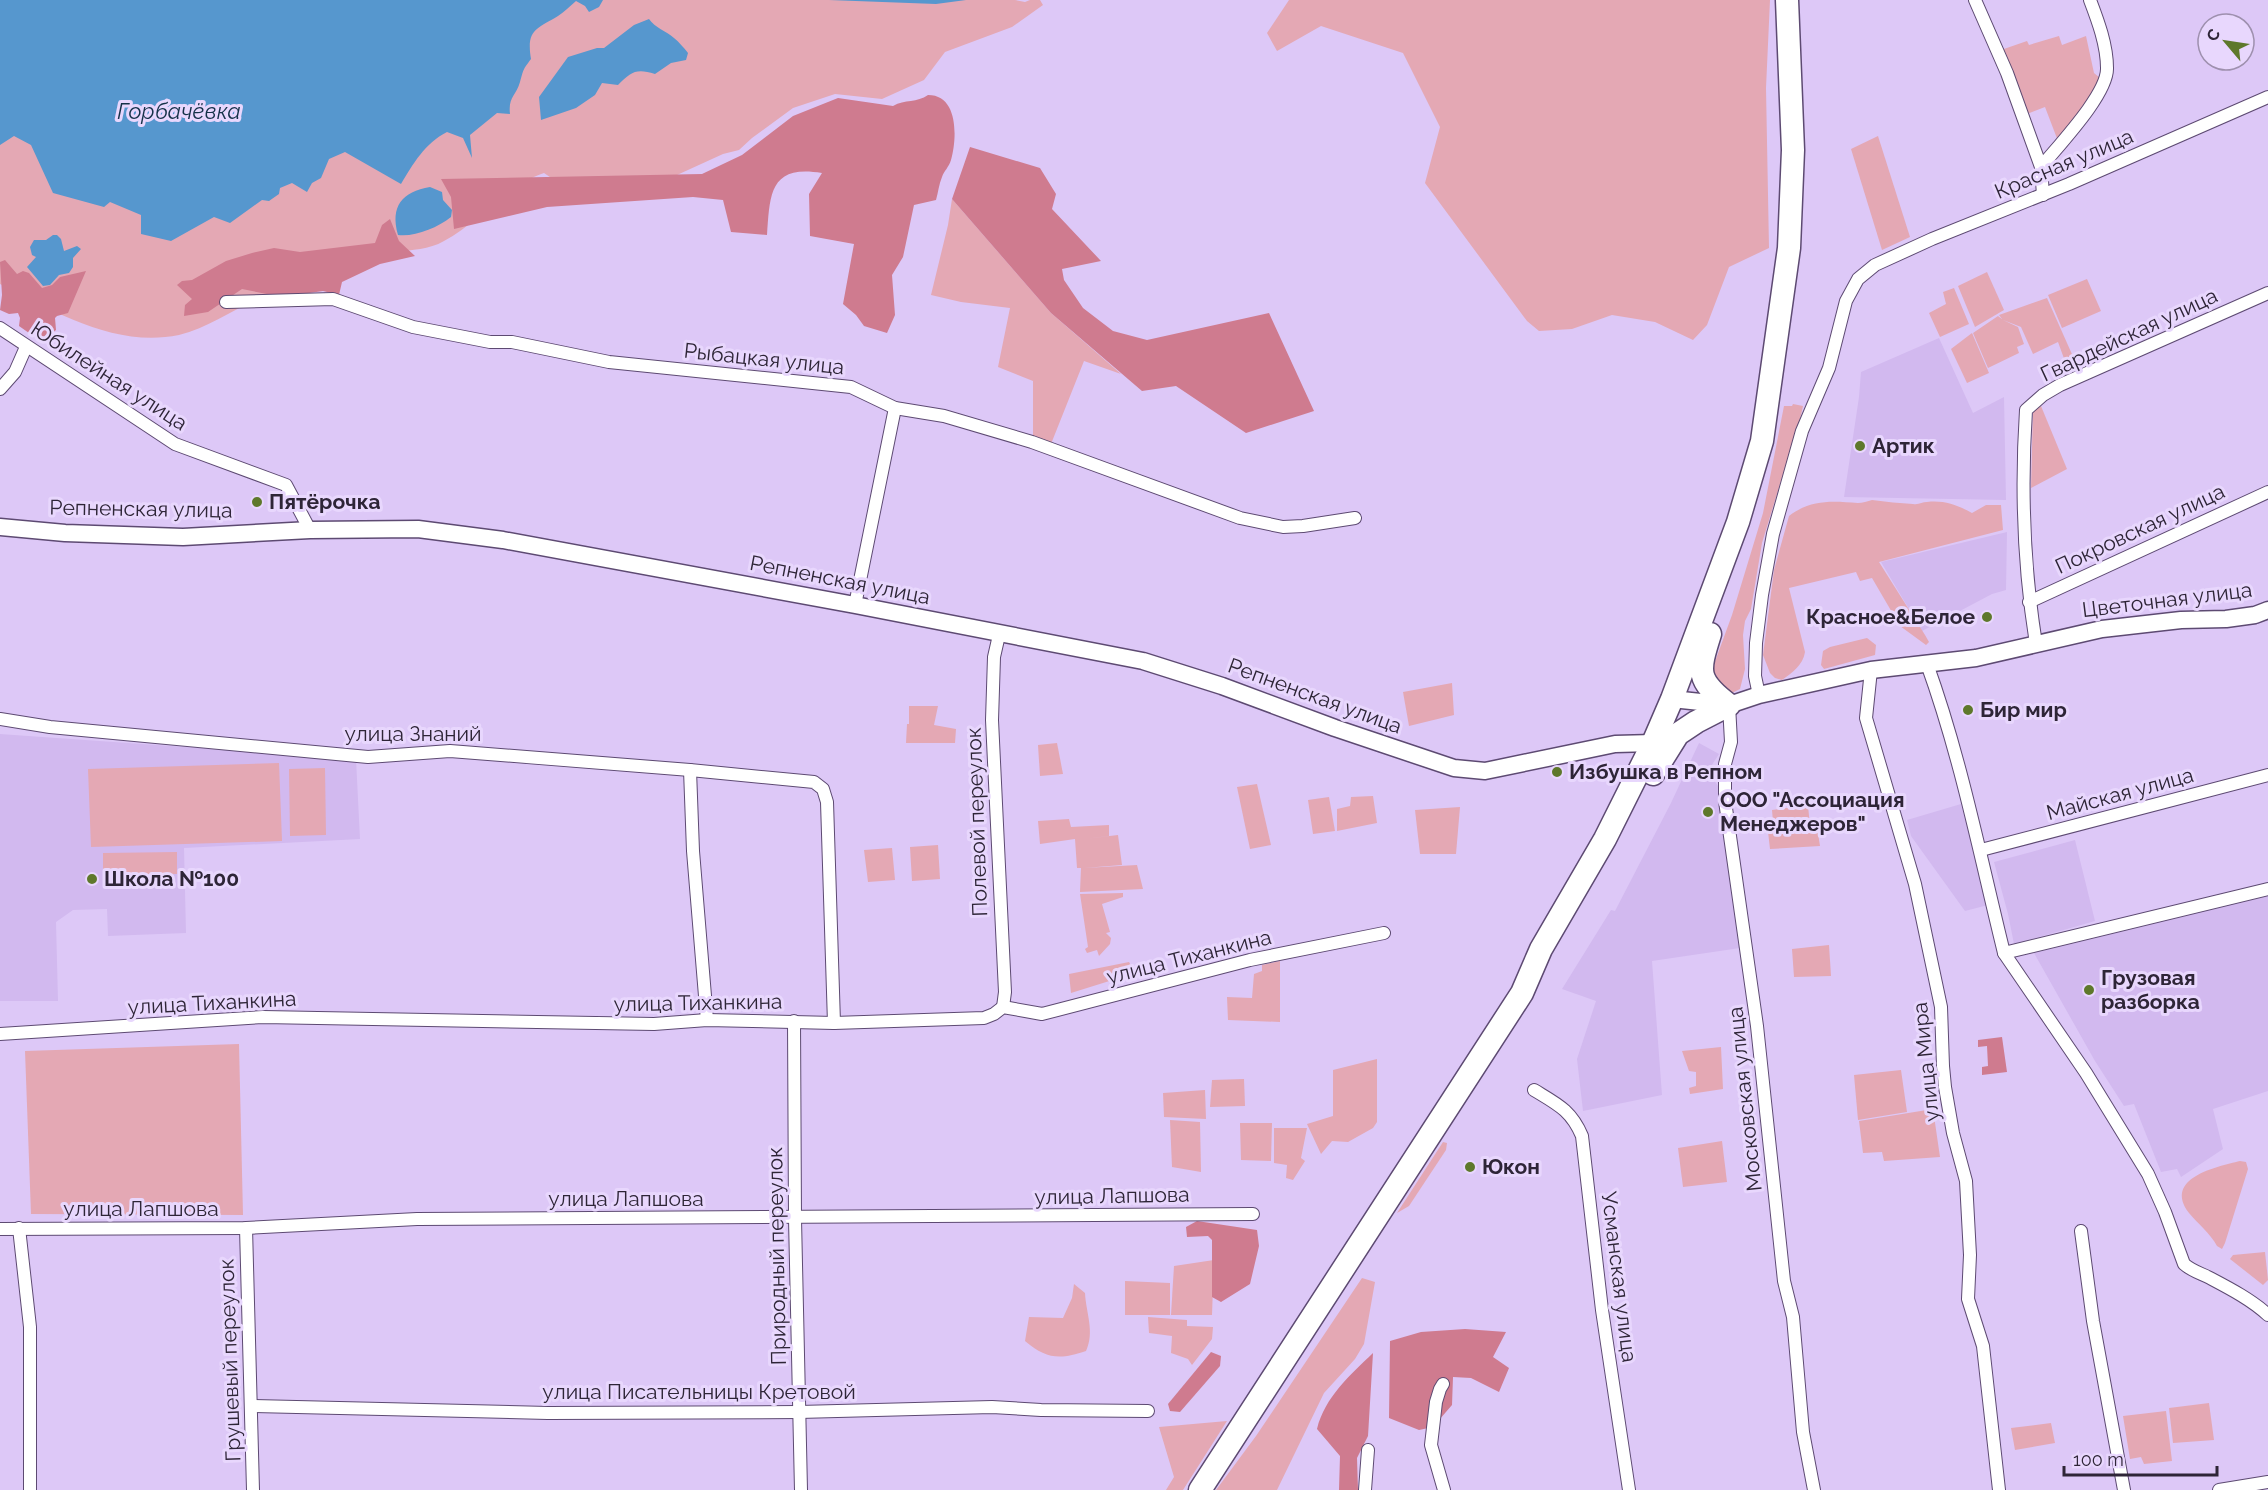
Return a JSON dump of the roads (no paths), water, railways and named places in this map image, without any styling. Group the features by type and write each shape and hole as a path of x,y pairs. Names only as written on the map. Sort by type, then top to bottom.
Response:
{"highway":[{"path":"1200,1490 1522,993 1541,949 1605,839 1653,743 1672,699 1738,522 1762,441 1788,248 1792,150 1787,0"},
{"path":"1522,993 1540,974 1572,924 1609,861 1653,772 1673,740 1685,729 1729,705 1705,684 1702,669 1738,522"}],"street":[{"path":"1975,0 2007,74 2041,167 2043,195"},
{"path":"2041,167 2096,100 2108,70 2098,22 2090,0"},
{"name":"Красная улица","path":"1759,695 1755,676 1761,596 1773,534 1802,430 1829,368 1845,301 1854,284 1875,265 1932,239 2043,195 2268,97"},
{"name":"Гвардейская улица","path":"2036,644 2029,602 2024,490 2026,411 2043,395 2060,385 2268,293"},
{"name":"Рыбацкая улица","path":"226,302 333,299 413,327 490,342 512,342 609,362 851,387 895,408 944,416 1032,442 1240,518 1283,527 1355,519"},
{"name":"Юбилейная улица","path":"0,328 176,444 286,485 310,530"},
{"path":"0,389 15,372 26,347"},
{"path":"855,605 895,408"},
{"name":"Покровская улица","path":"2029,602 2268,492"},
{"name":"Репненская улица","path":"0,527 183,537 310,530 418,529 503,540 855,605 1143,662 1222,686 1345,732 1454,768 1485,771 1616,744 1653,743"},
{"name":"Цветочная улица","path":"1729,705 1759,695 1871,670 1976,658 2115,626 2181,620 2226,619 2255,615 2268,610"},
{"name":"Полевой переулок","path":"999,634 994,657 992,720 1005,992 1003,1007"},
{"path":"1927,664 1946,719 1981,850 2004,953 2086,1073 2148,1174 2184,1264 2190,1270 2208,1277 2249,1301 2268,1315"},
{"name":"улица Мира","path":"1871,670 1866,718 1915,884 1941,1007 1942,1066 1945,1087 1953,1133 1966,1181 1970,1255 1968,1299 1983,1346 2000,1490"},
{"path":"1672,699 1729,705"},
{"name":"Московская улица","path":"1729,705 1731,742 1725,764 1725,801 1757,1026 1784,1281 1793,1317 1803,1432 1814,1490"},
{"name":"улица Знаний","path":"0,719 50,727 368,757 450,751 814,782 823,789 827,802 834,1023"},
{"path":"690,770 693,851 707,1020"},
{"name":"Майская улица","path":"1981,850 2268,775"},
{"path":"2004,953 2268,890"},
{"name":"улица Тиханкина","path":"0,1034 263,1017 654,1024 707,1020 834,1023 984,1018 1003,1007 1042,1014 1250,960 1384,933"},
{"name":"Природный переулок","path":"794,1021 795,1219 801,1490"},
{"name":"Усманская улица","path":"1534,1090 1575,1119 1582,1136 1602,1310 1629,1490"},
{"name":"улица Лапшова","path":"0,1228 246,1228 417,1219 795,1219 1253,1214"},
{"path":"19,1228 30,1327 30,1490"},
{"name":"Грушевый переулок","path":"246,1228 253,1490"},
{"path":"2081,1231 2093,1321 2124,1490"},
{"path":"1443,1384 1436,1402 1431,1445 1444,1490"},
{"name":"улица Писательницы Кретовой","path":"251,1406 548,1413 799,1412 992,1407 1148,1411"},
{"path":"1365,1490 1368,1450"},
{"path":"2219,1490 2268,1482"}],"water":[{"name":"Горбачёвка","path":"0,0 603,0 599,7 589,12 585,6 576,1 535,31 530,41 531,59 511,100 510,114 497,113 470,135 472,158 463,138 447,132 426,148 401,184 345,152 329,159 321,178 312,183 307,192 292,183 280,188 279,194 269,201 262,200 230,223 214,217 171,241 141,234 141,215 110,202 104,207 53,193 31,145 14,136 0,145"},
{"path":"829,0 966,0 936,4"},
{"path":"649,19 681,45 688,53 686,60 671,63 655,74 643,71 634,72 618,85 602,83 595,95 576,108 541,120 539,97 568,57 604,48 634,25"},
{"path":"430,187 442,192 443,200 452,210 451,217 426,231 411,235 398,235 396,216 400,202 420,189"},
{"path":"53,235 61,239 64,251 77,246 81,249 73,258 73,267 69,273 59,275 50,285 43,286 27,267 36,257 32,255 30,247 34,240 46,240"}],"place":[{"name":"Артик","path":"1860,446"},
{"name":"Пятёрочка","path":"257,502"},
{"name":"Красное&Белое","path":"1987,617"},
{"name":"Бир мир","path":"1968,710"},
{"name":"Избушка в Репном","path":"1557,772"},
{"name":"ООО \"Ассоциация Менеджеров\"","path":"1708,812"},
{"name":"Школа №100","path":"92,879"},
{"name":"Грузовая разборка","path":"2089,990"},
{"name":"Юкон","path":"1470,1167"}]}
